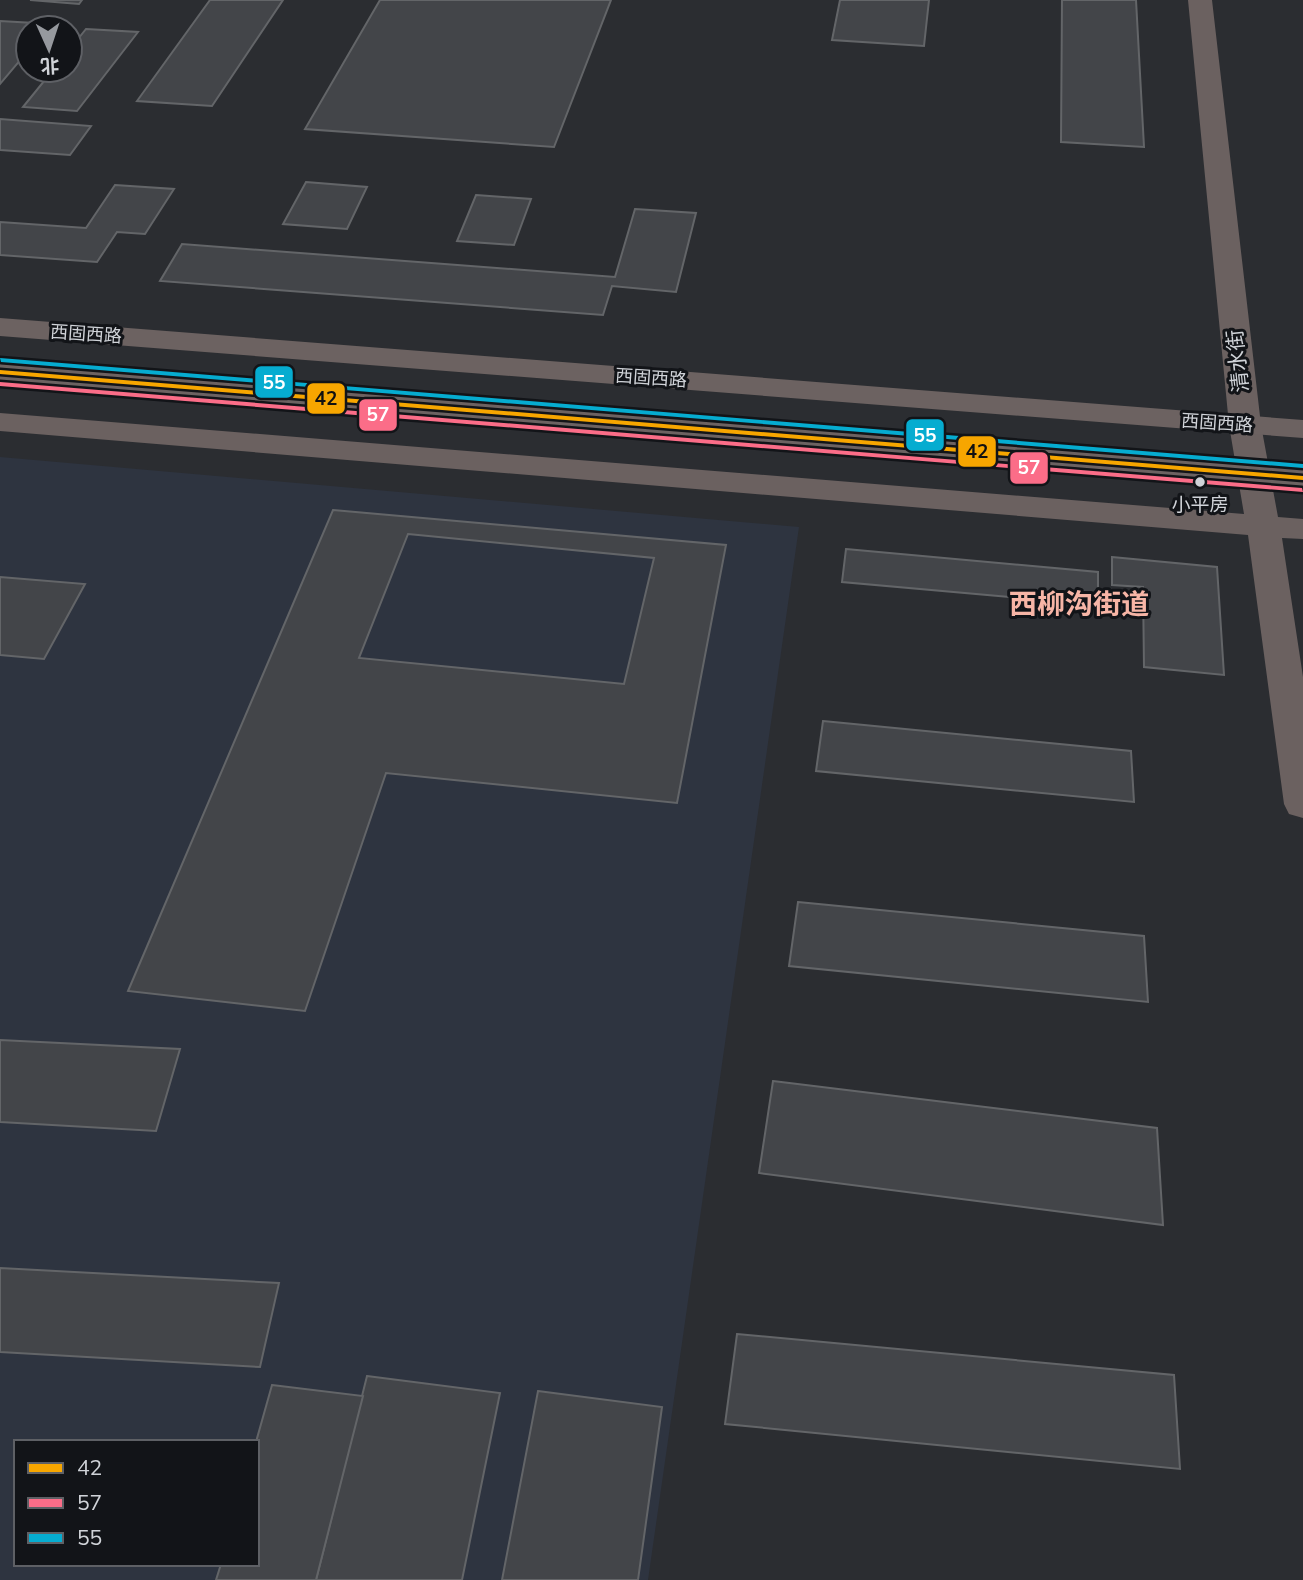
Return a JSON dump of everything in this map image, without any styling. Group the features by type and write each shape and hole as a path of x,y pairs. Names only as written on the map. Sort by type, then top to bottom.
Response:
{"main road":[{"name":"西固西路","path":"0,327 1303,429"},
{"path":"0,372 1303,478"}],"street":[{"name":"清水街","path":"1200,0 1245,425 1263,525 1303,804"},
{"path":"0,422 1303,529"},
{"path":"1245,425 1303,422"}],"shaded area":[{"path":"0,457 799,527 648,1580 0,1580"}],"building":[{"path":"30,0 82,0 79,4"},
{"path":"210,0 283,0 212,106 137,101"},
{"path":"380,0 611,0 554,147 305,129"},
{"path":"840,0 929,0 924,46 832,40"},
{"path":"1062,0 1136,0 1144,147 1061,142"},
{"path":"0,21 14,22 14,68 0,84"},
{"path":"86,29 138,32 77,111 23,107 42,84 84,84"},
{"path":"0,119 91,126 70,155 0,150"},
{"path":"306,182 367,187 347,229 283,224"},
{"path":"115,185 174,189 145,234 117,232 97,262 0,255 0,222 86,228"},
{"path":"476,195 531,199 514,245 457,241"},
{"path":"635,209 696,213 676,292 612,286 603,315 160,281 182,244 615,277"},
{"path":"333,510 726,545 677,803 386,773 305,1011 128,991","holes":["408,534 654,558 624,684 359,658"]},
{"path":"846,549 1098,572 1098,605 842,582"},
{"path":"1112,557 1217,567 1224,675 1144,667 1143,587 1112,585"},
{"path":"0,577 85,584 44,659 0,655"},
{"path":"823,721 1131,751 1134,802 816,771"},
{"path":"798,902 1144,936 1148,1002 789,966"},
{"path":"0,1040 180,1049 156,1131 0,1122"},
{"path":"773,1081 1157,1128 1163,1225 759,1173"},
{"path":"0,1268 279,1283 260,1367 0,1352"},
{"path":"737,1334 1174,1375 1180,1469 725,1424"},
{"path":"367,1376 500,1393 462,1580 316,1580"},
{"path":"272,1385 363,1396 316,1580 216,1580 220,1566 259,1566 259,1440 257,1440"},
{"path":"538,1391 662,1407 638,1580 502,1580"}],"transit line":[{"name":"55","path":"1,360 1303,466"},
{"name":"42","path":"0,372 1303,478"},
{"name":"57","path":"0,384 1302,490"}],"place":[{"name":"小平房","path":"1200,482"}],"district":[{"name":"西柳沟街道","path":"1079,604"}]}
